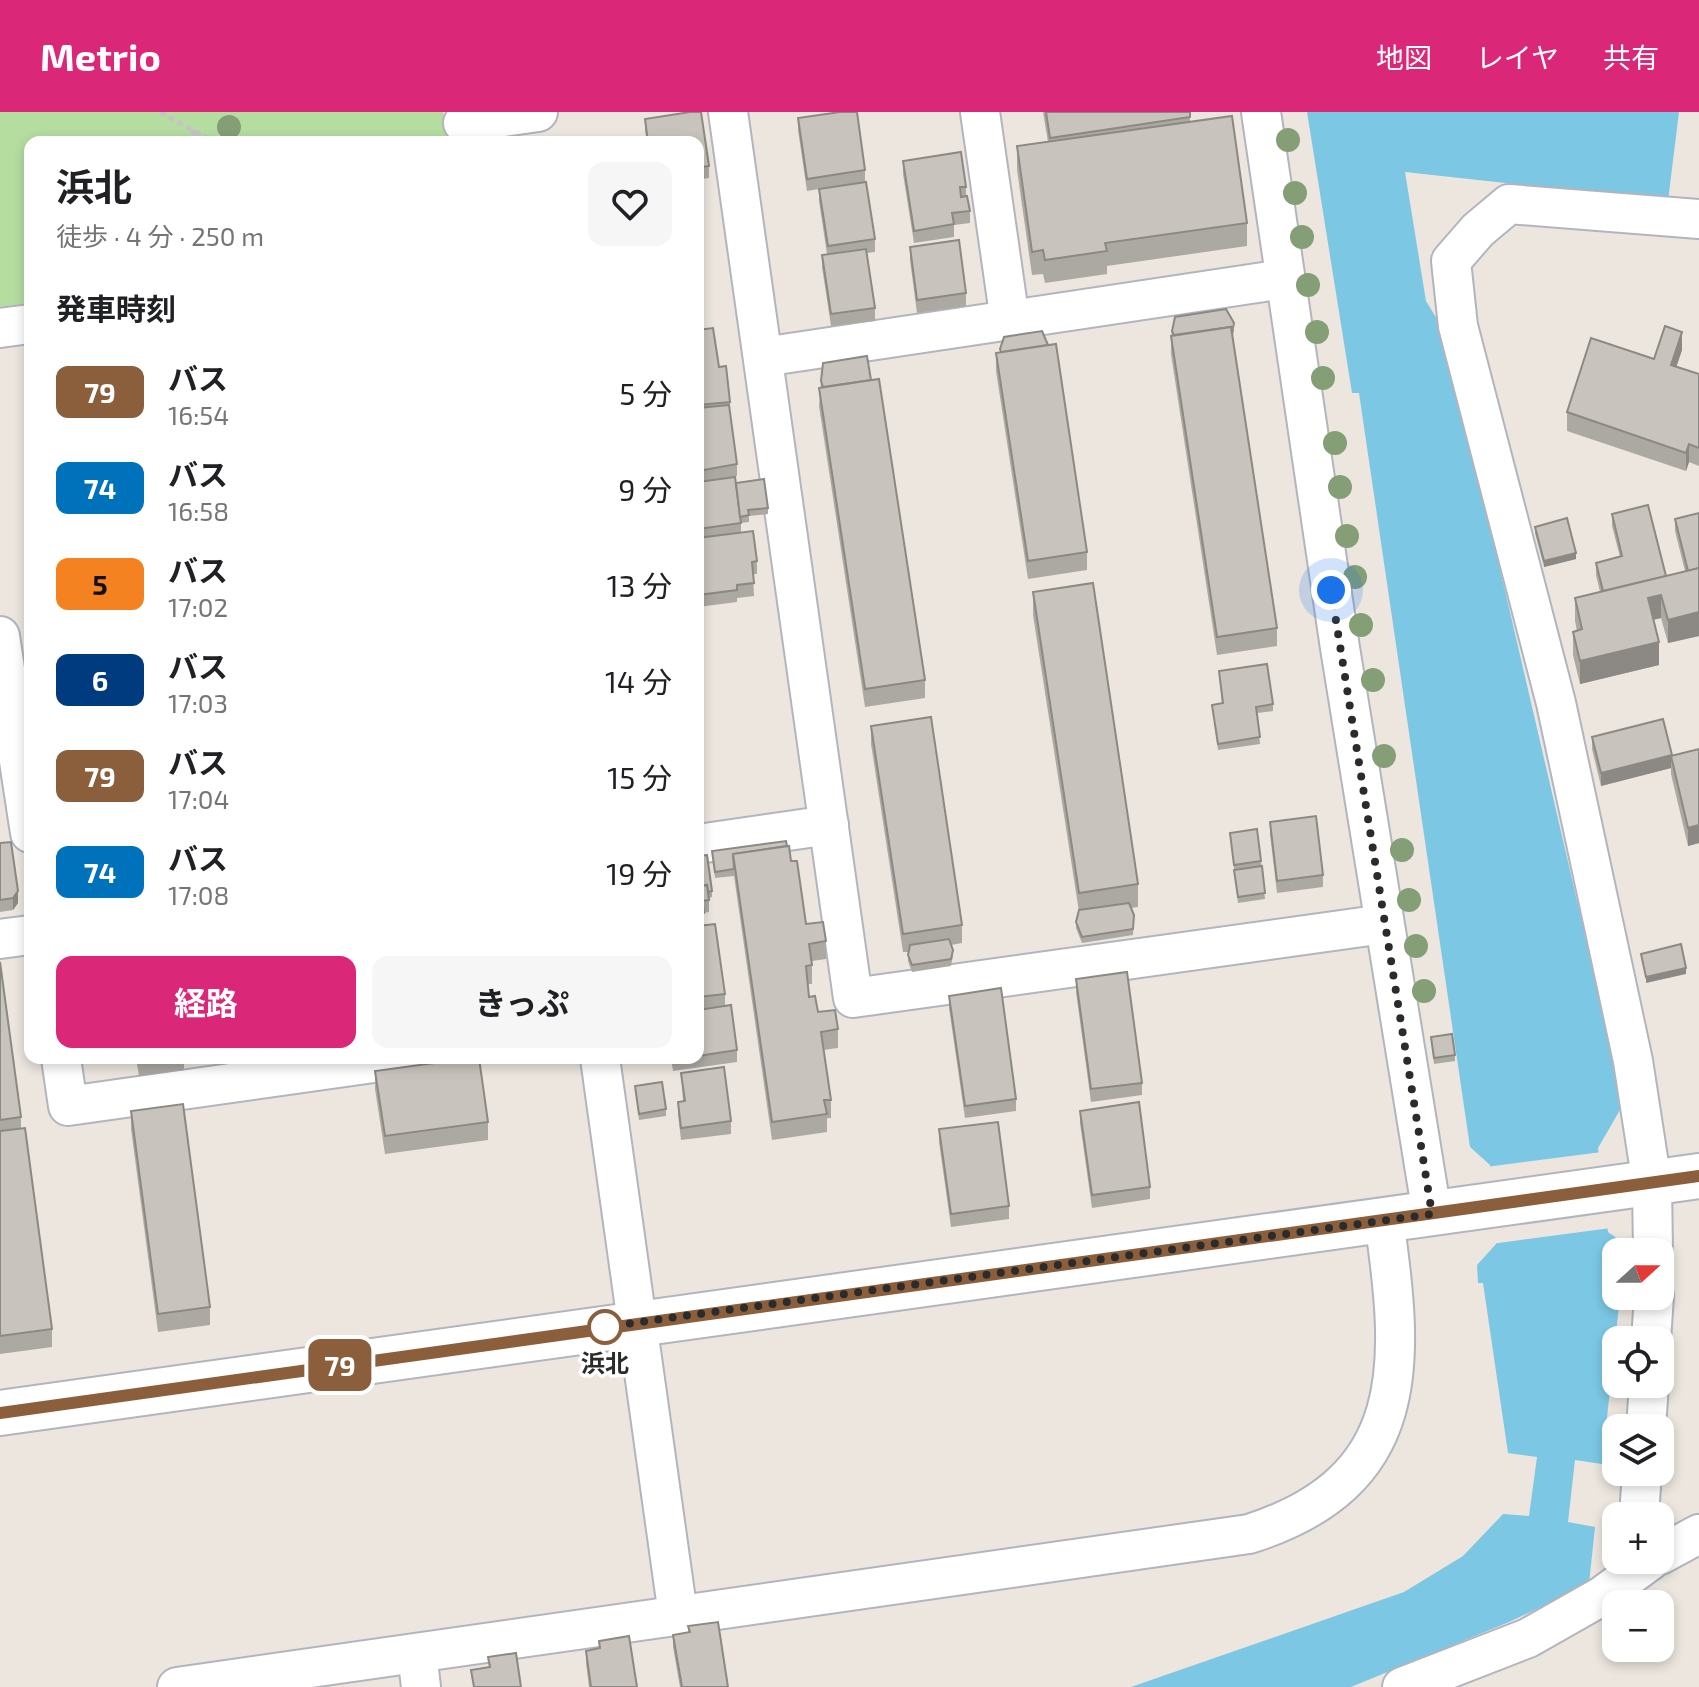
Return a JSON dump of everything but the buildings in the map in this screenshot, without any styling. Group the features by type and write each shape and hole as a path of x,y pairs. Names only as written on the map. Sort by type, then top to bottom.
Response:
{"main road":[{"path":"0,1413 1699,1176"}],"street":[{"path":"464,126 538,112"},
{"path":"728,112 853,998 1384,924"},
{"path":"980,112 1010,321"},
{"path":"1261,112 1384,924 1432,1214"},
{"path":"1649,1238 1632,1186 1633,1061 1556,703 1458,326 1451,261 1478,230 1509,204 1699,219"},
{"path":"763,357 1284,279"},
{"path":"0,328 24,325"},
{"path":"0,636 24,794"},
{"path":"704,843 829,825"},
{"path":"0,939 24,936"},
{"path":"62,1064 68,1106 323,1064"},
{"path":"601,1064 678,1615"},
{"path":"177,1687 419,1670 678,1615 1249,1534 1285,1522 1318,1504 1348,1481 1368,1454 1384,1423 1397,1337 1384,1220"},
{"path":"1674,1546 1699,1534"},
{"path":"1402,1687 1528,1638 1602,1596 1629,1574"}],"path":[{"path":"160,112 204,136"},
{"path":"190,136 195,130"}],"green space":[{"path":"0,112 443,112 446,136 24,136 24,304 0,307"}],"water":[{"path":"1307,112 1679,112 1668,201 1405,172 1426,301 1445,332 1624,1103 1598,1148 1608,1232 1616,1238 1602,1238 1602,1310 1618,1310 1617,1326 1602,1326 1602,1398 1609,1398 1607,1414 1602,1414 1602,1464 1575,1460 1568,1522 1595,1527 1589,1584 1509,1622 1351,1687 1131,1687 1404,1592 1463,1556 1503,1514 1529,1516 1537,1457 1508,1453 1483,1283 1478,1283 1477,1265 1496,1244 1490,1165 1470,1147 1359,393 1352,393"}],"pier":[{"path":"1602,1152 1611,1228 1491,1244 1486,1167"}],"bus line":[{"name":"79","path":"0,1413 1699,1176"}],"place":[{"name":"浜北","path":"605,1327"}],"route":[{"path":"605,1327 596,1328 1432,1214 1331,590"}]}
